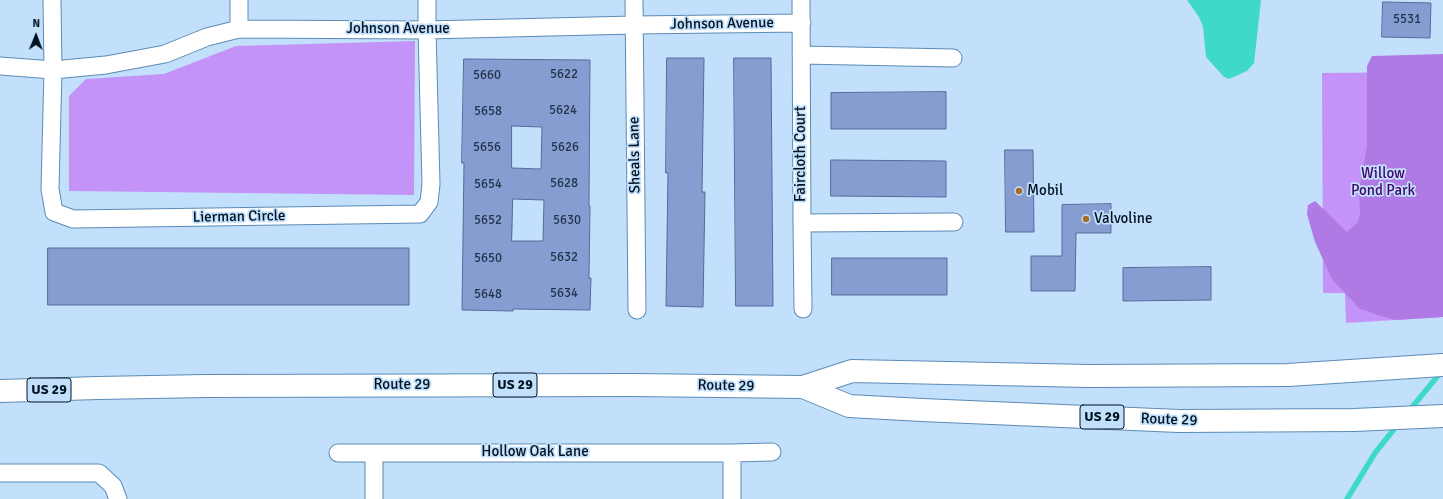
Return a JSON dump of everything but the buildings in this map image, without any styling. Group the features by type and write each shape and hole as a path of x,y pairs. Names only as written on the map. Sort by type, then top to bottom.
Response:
{"main road":[{"name":"Route 29","path":"0,392 200,386 632,385 803,387 852,371 939,374 1097,376 1288,375 1443,365"},
{"name":"Route 29","path":"803,387 849,406 1179,421 1354,420 1443,416"}],"street":[{"name":"Lierman Circle","path":"52,0 53,70 50,189 54,212 73,219 420,214 429,202 431,184 427,0"},
{"path":"239,0 239,29"},
{"name":"Sheals Lane","path":"634,0 637,310"},
{"name":"Faircloth Court","path":"801,0 803,309"},
{"name":"Johnson Avenue","path":"0,66 53,70 106,65 165,54 207,37 239,29 427,30 634,25 802,24"},
{"path":"801,55 953,58"},
{"path":"802,223 954,222"},
{"name":"Hollow Oak Lane","path":"338,453 772,452"},
{"path":"374,453 374,499"},
{"path":"732,453 732,499"},
{"path":"0,474 99,474 112,486 118,499"}],"green space":[{"path":"415,41 414,195 69,191 69,96 86,79 164,74 236,46"},
{"name":"Willow Pond Park","path":"1443,54 1443,317 1396,320 1360,309 1332,279 1315,242 1307,214 1308,205 1315,201 1347,232 1358,222 1360,214 1359,190 1367,146 1367,66 1372,56"},
{"name":"Willow Pond Park","path":"1443,72 1443,317 1346,323 1345,293 1323,293 1322,73"}],"shaded area":[{"path":"1187,0 1261,0 1254,63 1247,71 1229,79 1224,77 1206,57 1203,27 1199,17"}],"waterway":[{"path":"1408,412 1442,371"},
{"path":"1347,499 1375,453 1399,423"}],"place":[{"name":"Mobil","path":"1019,191"},
{"name":"Valvoline","path":"1086,219"}]}
